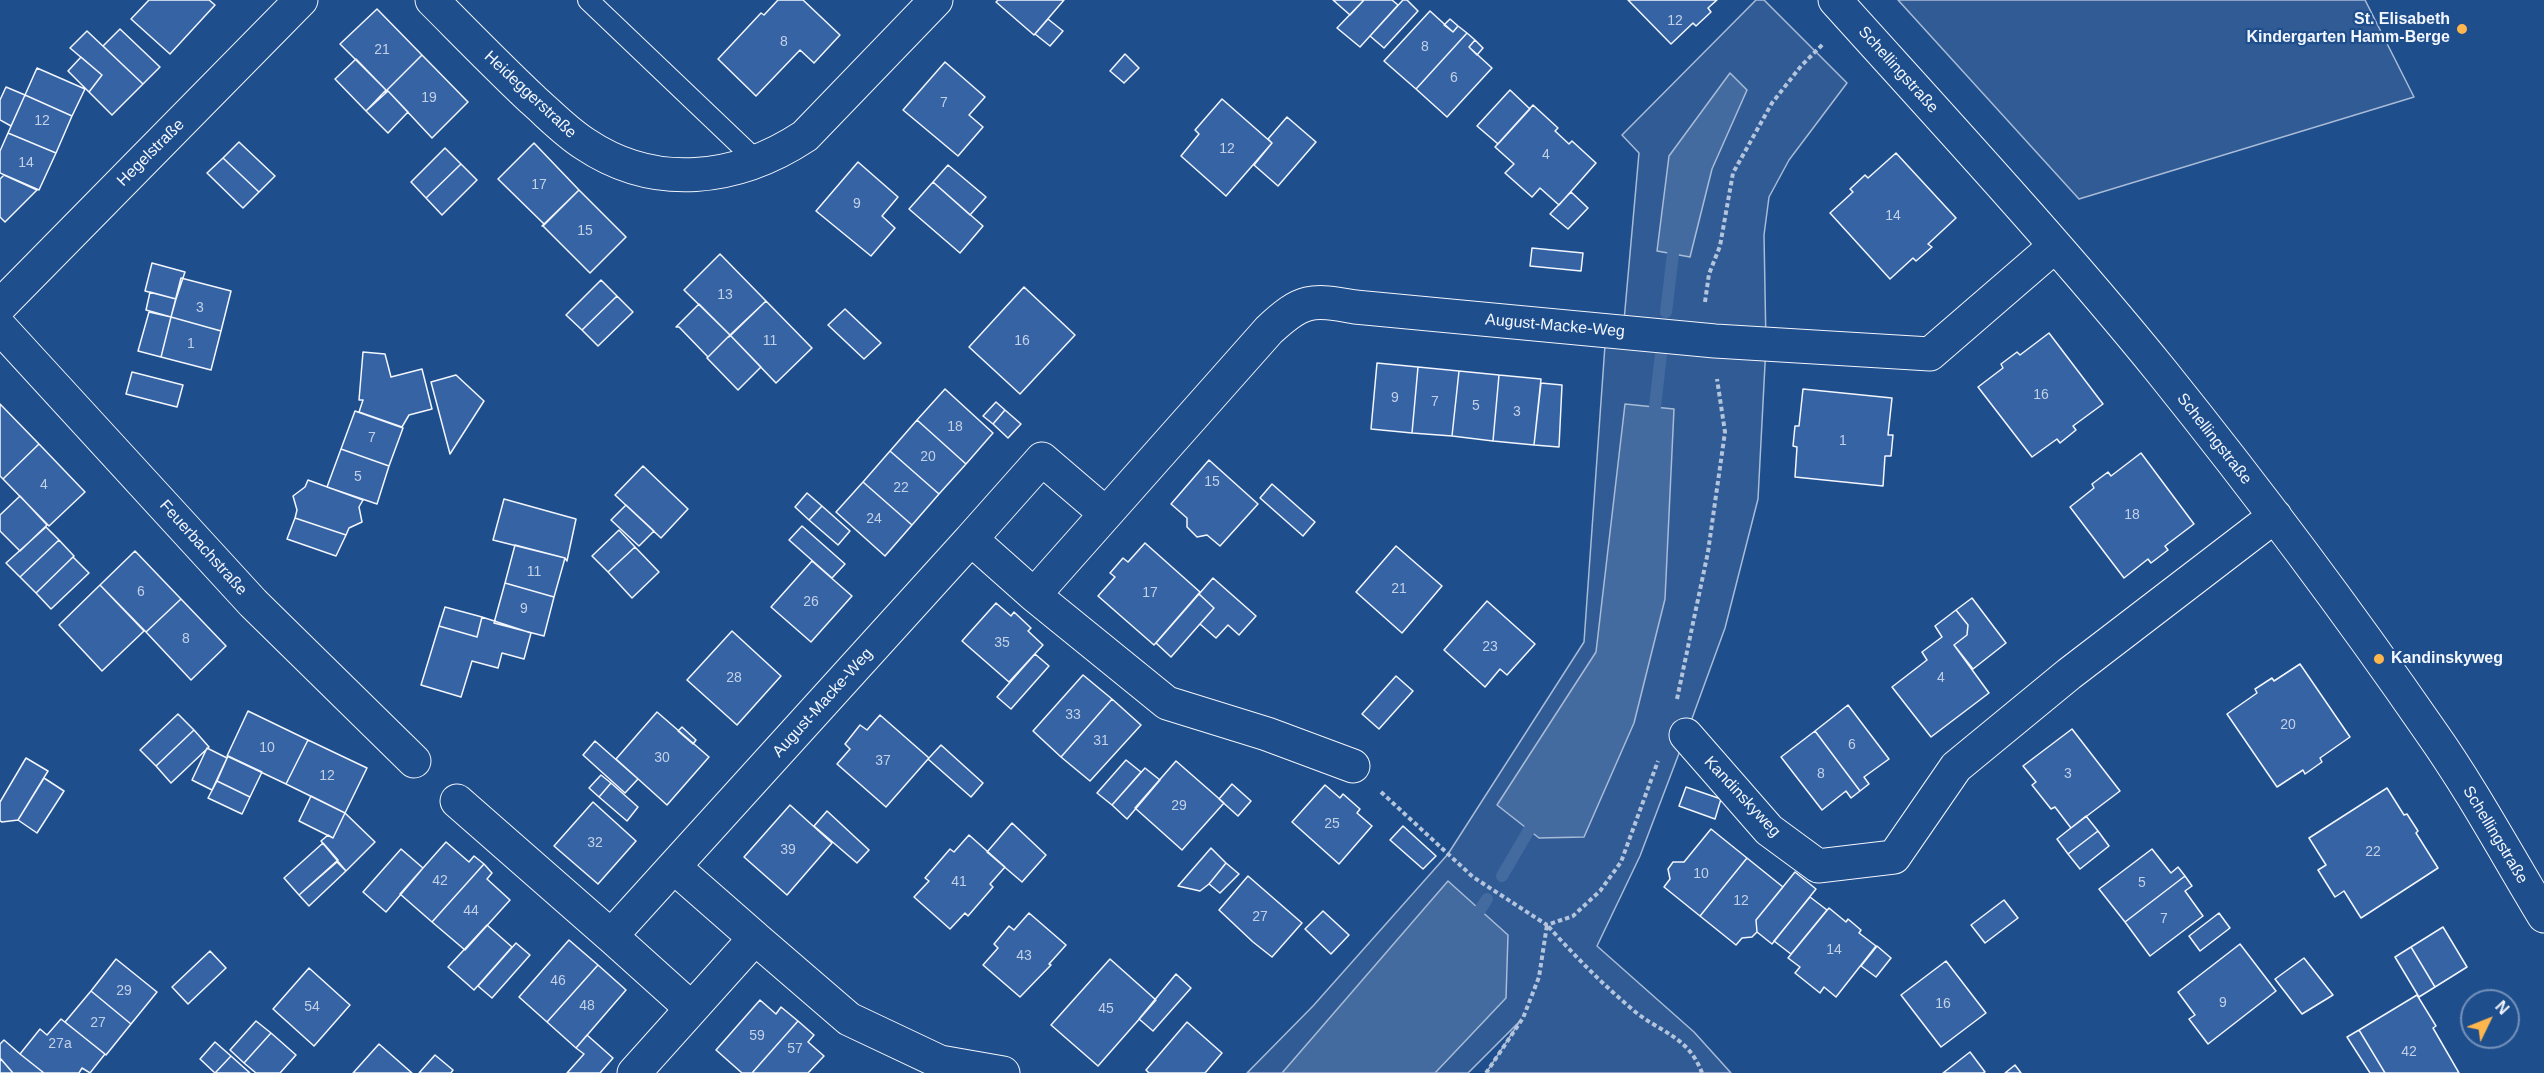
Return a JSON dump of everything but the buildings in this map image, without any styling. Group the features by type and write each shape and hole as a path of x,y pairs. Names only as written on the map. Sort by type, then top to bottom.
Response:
{"street":[{"name":"Hegelstraße","path":"0,306 301,0"},
{"name":"Heideggerstraße","path":"432,0 559,124 585,145 615,160 647,171 681,175 734,170 783,151 805,136 936,0"},
{"name":"Schellingstraße","path":"1843,10 1899,68 2055,246 2161,371 2275,516 2433,734 2544,916"},
{"name":"August-Macke-Weg","path":"1034,595 1269,330 1286,314 1304,304 1324,301 1355,307 1715,341 1930,354 2055,246"},
{"name":"Feuerbachstraße","path":"0,327 253,603 414,761"},
{"name":"August-Macke-Weg","path":"611,936 1042,459 1105,513"},
{"name":"Kandinskyweg","path":"1686,735 1769,830 1818,866 1894,858 1956,767 2068,674 2275,516"},
{"path":"971,539 1034,595 1167,703 1267,734 1353,766"},
{"path":"457,801 691,1008"},
{"path":"674,867 849,1019 940,1062 1003,1073"},
{"path":"634,1073 754,938"}],"lane":[{"path":"588,0 758,162"}],"path":[{"path":"1677,701 1708,552 1725,432 1714,366 1715,341 1703,310 1709,274 1720,246 1733,172 1772,103 1843,10"},
{"path":"1547,925 1573,916 1600,891 1621,862 1659,758"},
{"path":"1353,766 1473,877 1547,925 1578,960 1634,1012 1666,1030 1687,1047 1702,1073"},
{"path":"1486,1073 1523,1018 1539,977 1547,925"}],"shaded area":[{"path":"1756,0 1764,0 1847,83 1789,160 1769,197 1764,235 1766,345 1758,499 1725,628 1640,856 1597,946 1694,1032 1731,1073 1486,1073 1520,1021 1468,1073 1247,1073 1313,1006 1448,854 1584,642 1606,331 1623,332 1639,153 1622,135"},
{"path":"1898,0 2365,0 2414,97 2079,199"},
{"path":"1730,73 1747,90 1712,169 1690,257 1657,251 1669,156"},
{"path":"1625,404 1674,409 1665,599 1634,723 1584,837 1539,838 1497,805 1596,652"},
{"path":"1448,881 1508,935 1506,998 1435,1073 1282,1073"}],"waterway":[{"path":"1666,312 1673,254"},
{"path":"1655,407 1661,354"},
{"path":"1502,876 1529,830"},
{"path":"1480,910 1487,899"}],"place":[{"name":"St. Elisabeth Kindergarten Hamm-Berge","path":"2462,29"},
{"name":"Kandinskyweg","path":"2379,659"}]}
